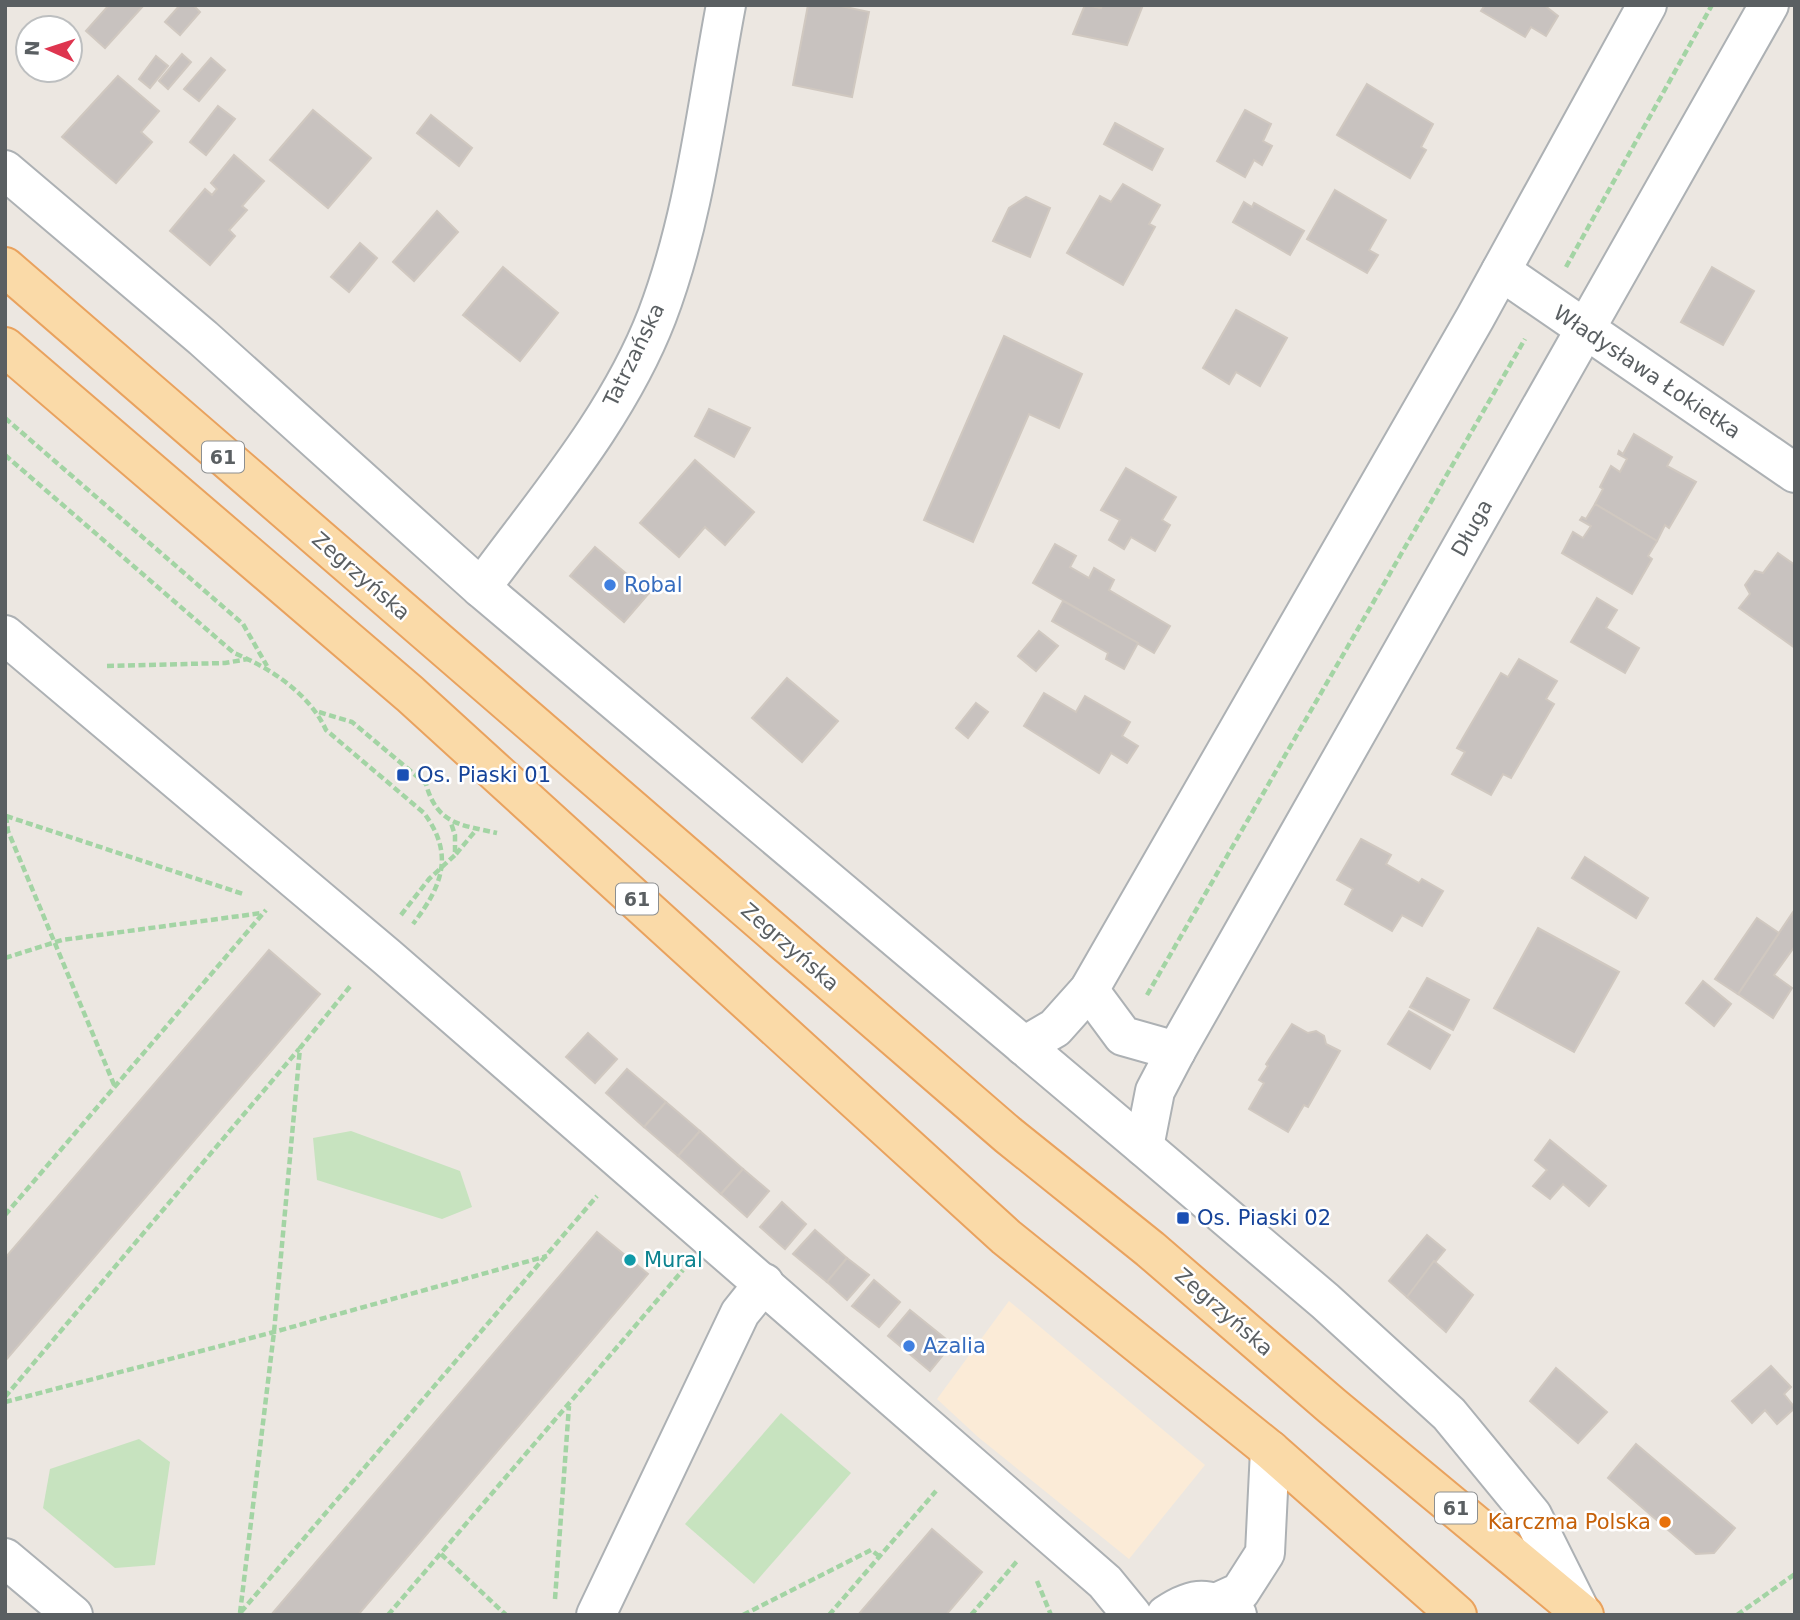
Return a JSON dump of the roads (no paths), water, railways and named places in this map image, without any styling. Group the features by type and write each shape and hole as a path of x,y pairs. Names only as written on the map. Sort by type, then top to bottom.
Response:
{"main road":[{"name":"Zegrzyńska","path":"5,267 1007,1135 1150,1249 1332,1406 1582,1613"},
{"name":"61","path":"5,347 410,694 1006,1237 1270,1450 1457,1615"}],"street":[{"name":"Tatrzańska","path":"481,588 582,452 621,388 656,317 697,177 726,5"},
{"path":"1024,1046 1055,1028 1088,990 1501,271 1647,5"},
{"name":"Długa","path":"1144,1147 1155,1091 1176,1051 1769,5"},
{"path":"5,170 202,338 481,588 1325,1301 1448,1414 1532,1515 1582,1613"},
{"name":"Władysława Łokietka","path":"1501,271 1795,473"},
{"path":"5,635 380,951 764,1283 1105,1582 1132,1615"},
{"path":"1088,990 1123,1036 1176,1051"},
{"path":"596,1615 740,1313 764,1283"},
{"path":"1166,1615 1181,1605 1200,1600 1227,1608 1265,1553 1270,1450"},
{"path":"5,1558 73,1615"}],"place":[{"name":"Robal","path":"610,585"},
{"name":"Os. Piaski 01","path":"403,775"},
{"name":"Os. Piaski 02","path":"1183,1218"},
{"name":"Mural","path":"630,1260"},
{"name":"Azalia","path":"909,1346"},
{"name":"Karczma Polska","path":"1665,1522"}]}
